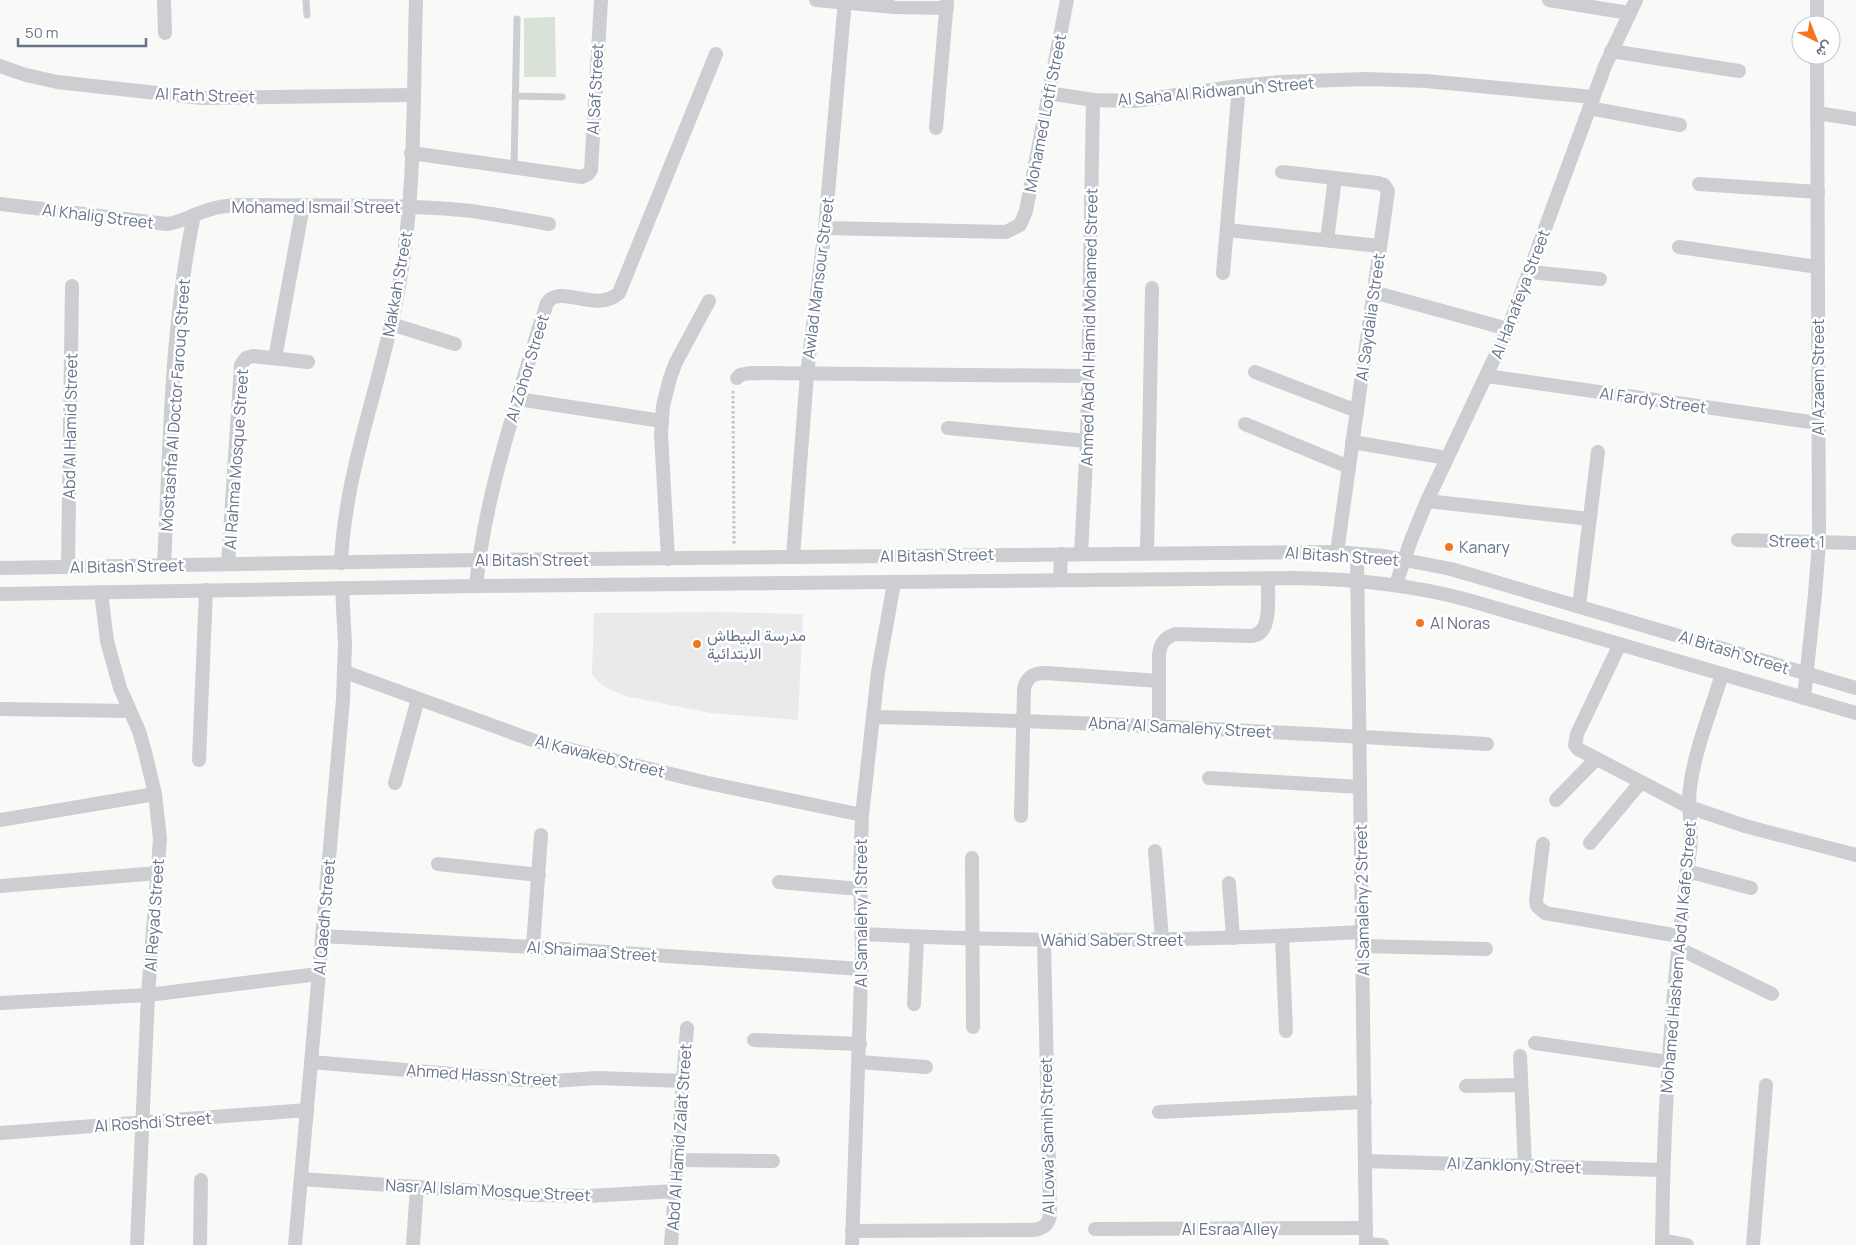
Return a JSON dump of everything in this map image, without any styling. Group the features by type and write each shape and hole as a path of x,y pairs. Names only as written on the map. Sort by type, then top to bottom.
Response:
{"street":[{"path":"164,0 165,33"},
{"name":"Makkah Street","path":"340,563 347,501 391,324 404,258 412,153 416,0"},
{"name":"Al Saf Street","path":"514,167 582,177 591,170 601,0"},
{"path":"816,0 947,4 936,128"},
{"name":"Mohamed Lotfi Street","path":"825,228 1006,232 1020,224 1026,210 1067,0"},
{"path":"1550,0 1629,13"},
{"name":"Al Hanafeya Street","path":"1396,584 1427,501 1508,329 1611,51 1636,0"},
{"path":"1816,0 1817,15"},
{"name":"Awlad Mansour Street","path":"793,556 807,374 825,228 845,2"},
{"path":"1611,51 1739,72"},
{"name":"Al Zohor Street","path":"476,586 490,494 549,300 558,295 599,302 613,298 619,293 716,54"},
{"name":"Al Azaem Street","path":"1804,698 1819,542 1817,65"},
{"name":"Al Fath Street","path":"0,66 26,76 57,82 202,98 413,95"},
{"name":"Al Saha Al Ridwanuh Street","path":"1048,93 1093,100 1143,100 1280,82 1366,79 1426,81 1591,103 1680,125"},
{"path":"1223,273 1240,86"},
{"name":"Ahmed Abd Al Hamid Mohamed Street","path":"1082,554 1087,441 1093,100"},
{"path":"1817,113 1856,119"},
{"path":"412,153 514,167"},
{"name":"Al Saydalia Street","path":"1282,172 1378,183 1386,188 1388,197 1337,552"},
{"path":"1327,240 1335,178"},
{"path":"1699,184 1818,192"},
{"name":"Al Khalig Street","path":"0,204 162,224 176,223 194,216"},
{"name":"Mohamed Ismail Street","path":"194,216 210,209 226,206 409,207 492,214 549,224"},
{"path":"275,358 303,206"},
{"name":"Mostashfa Al Doctor Farouq Street","path":"164,565 176,343 183,278 194,216"},
{"path":"1227,230 1380,246"},
{"path":"1679,247 1818,267"},
{"path":"1530,272 1600,279"},
{"name":"Abd Al Hamid Street","path":"68,567 72,286"},
{"path":"1147,553 1152,288"},
{"path":"1373,292 1508,329"},
{"path":"668,559 662,421 670,378 709,300"},
{"path":"391,324 455,344"},
{"name":"Al Rahma Mosque Street","path":"228,564 241,365 249,356 308,362"},
{"path":"1255,372 1357,411"},
{"path":"737,378 744,374 1088,376"},
{"name":"Al Fardy Street","path":"1487,376 1818,423"},
{"path":"518,399 662,421"},
{"path":"1246,424 1349,467"},
{"path":"948,428 1087,441"},
{"path":"1352,442 1447,458"},
{"path":"1579,606 1598,452"},
{"path":"1427,501 1590,519"},
{"name":"Street 1","path":"1738,540 1856,543"},
{"name":"Al Bitash Street","path":"0,568 793,556 1337,552 1404,560 1458,571 1856,688"},
{"path":"1060,580 1061,554"},
{"name":"Al Samalehy 2 Street","path":"1356,554 1366,1244"},
{"path":"1159,726 1160,650 1164,639 1181,634 1254,636 1263,631 1266,622 1268,578"},
{"name":"Al Bitash Street","path":"0,594 476,586 1268,578 1356,580 1396,584 1468,600 1856,713"},
{"name":"Al Samalehy 1 Street","path":"852,1238 862,969 860,889 862,815 872,717 894,582"},
{"name":"Al Qaedh Street","path":"295,1245 345,672 345,625 342,588"},
{"path":"199,760 206,590"},
{"name":"Al Reyad Street","path":"102,592 103,617 111,657 120,688 145,752 155,794 160,839 148,995 137,1245"},
{"path":"1620,644 1575,740 1578,750 1690,806 1745,826 1856,855"},
{"name":"Al Kawakeb Street","path":"345,672 535,741 708,783 862,815"},
{"path":"1020,816 1022,720 1025,685 1029,678 1036,674 1159,681"},
{"name":"Mohamed Hashem Abd Al Kafe Street","path":"1662,1243 1662,1170 1668,1062 1678,942 1691,844 1690,806 1692,774 1722,674"},
{"path":"395,783 418,699"},
{"path":"0,710 130,711"},
{"name":"Abna' Al Samalehy Street","path":"872,717 1022,720 1159,726 1488,744"},
{"path":"1556,800 1596,759"},
{"path":"1209,778 1360,787"},
{"path":"1590,843 1641,782"},
{"path":"0,820 155,794"},
{"path":"533,947 542,835"},
{"path":"1543,844 1536,901 1537,906 1545,914 1678,942 1772,994"},
{"path":"1156,851 1162,940"},
{"path":"972,858 973,1027"},
{"path":"438,864 539,875"},
{"path":"1687,871 1751,888"},
{"path":"0,886 158,873"},
{"path":"779,882 860,889"},
{"path":"1229,883 1233,938"},
{"name":"Wahid Saber Street","path":"862,934 1044,941 1282,937 1362,939 1486,949"},
{"name":"Al Shaimaa Street","path":"322,936 533,947 862,969"},
{"path":"914,1004 917,937"},
{"path":"1282,937 1286,1031"},
{"name":"Al Lowa' Samih Street","path":"852,1238 967,1230 1038,1229 1046,1225 1050,1216 1044,941"},
{"path":"0,1003 148,995 318,974"},
{"name":"Abd Al Hamid Zalat Street","path":"671,1245 687,1028"},
{"path":"754,1040 860,1044"},
{"path":"1535,1044 1668,1062"},
{"path":"1520,1056 1524,1166"},
{"name":"Ahmed Hassn Street","path":"311,1062 553,1082 597,1078 683,1081"},
{"path":"859,1062 926,1067"},
{"path":"1466,1086 1521,1085"},
{"path":"1754,1245 1766,1085"},
{"path":"1159,1112 1365,1102"},
{"name":"Al Roshdi Street","path":"0,1133 307,1110"},
{"path":"677,1160 773,1161"},
{"name":"Al Zanklony Street","path":"1365,1161 1662,1170"},
{"name":"Nasr Al Islam Mosque Street","path":"301,1179 534,1195 609,1195 675,1192"},
{"path":"200,1245 201,1180"},
{"path":"413,1245 417,1187"},
{"name":"Al Esraa Alley","path":"1095,1229 1366,1228"},
{"path":"966,1245 967,1230"},
{"path":"1662,1243 1688,1245"},
{"path":"1366,1244 1382,1245"}],"lane":[{"path":"306,0 307,15"},
{"path":"514,167 517,19"},
{"path":"515,96 562,97"}],"path":[{"path":"734,558 733,390 734,381 737,378"}],"shaded area":[{"path":"555,17 556,77 524,77 524,18"},
{"name":"مدرسة البيطاش الابتدائية","path":"715,612 803,614 798,720 711,713 625,696 598,682 592,674 594,613"}],"place":[{"name":"Kanary","path":"1449,547"},
{"name":"Al Noras","path":"1420,623"},
{"name":"مدرسة البيطاش الابتدائية","path":"697,644"}]}
